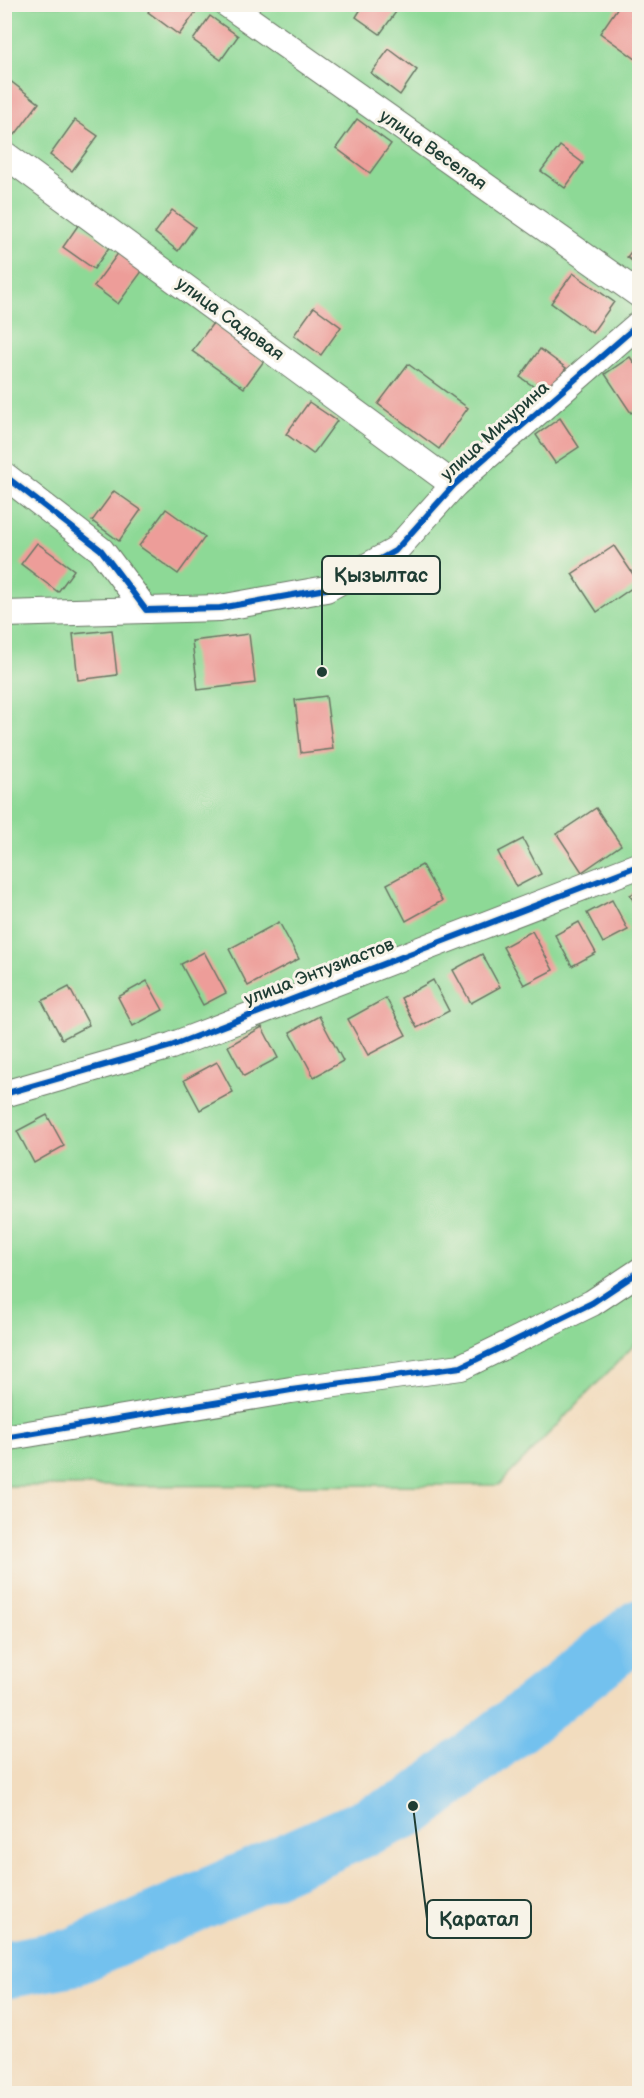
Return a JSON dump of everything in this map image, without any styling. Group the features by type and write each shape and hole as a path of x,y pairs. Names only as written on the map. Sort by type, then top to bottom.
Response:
{"street":[{"name":"улица Веселая","path":"227,4 639,295"},
{"name":"улица Садовая","path":"4,154 454,485"},
{"name":"улица Мичурина","path":"4,614 220,608 326,589 395,551 454,485 639,323"},
{"path":"4,475 101,550 146,610"},
{"name":"улица Энтузиастов","path":"4,1094 171,1046 639,865"},
{"path":"4,1438 291,1390 460,1367 592,1303 639,1271"}],"green space":[{"path":"4,5 639,5 639,1340 499,1485 5,1486"}],"building":[{"path":"153,4 194,4 199,8 179,35 148,12"},
{"path":"364,4 385,4 396,12 380,34 356,17"},
{"path":"620,4 635,4 640,8 640,62 600,33"},
{"path":"210,16 238,36 221,60 193,40"},
{"path":"389,49 417,70 400,95 371,73"},
{"path":"9,80 39,103 15,135 5,127 5,86"},
{"path":"357,119 391,144 370,173 336,148"},
{"path":"75,120 98,136 72,171 50,155"},
{"path":"560,146 583,163 565,188 541,171"},
{"path":"172,210 195,227 178,251 155,233"},
{"path":"79,224 110,246 94,269 63,247"},
{"path":"640,240 640,267 627,257"},
{"path":"119,252 143,270 118,304 94,286"},
{"path":"573,273 614,302 592,333 551,303"},
{"path":"314,307 341,327 321,355 294,335"},
{"path":"213,323 264,361 244,388 192,351"},
{"path":"540,349 566,368 546,395 520,377"},
{"path":"630,357 640,371 640,407 631,413 605,374"},
{"path":"408,364 468,408 439,449 378,404"},
{"path":"309,402 337,421 313,454 286,434"},
{"path":"560,418 579,447 555,463 536,435"},
{"path":"114,491 141,510 119,541 92,521"},
{"path":"166,509 205,537 178,574 139,546"},
{"path":"37,543 74,570 58,592 21,564"},
{"path":"614,546 639,583 597,612 572,574"},
{"path":"112,630 117,675 78,680 73,634"},
{"path":"249,634 255,683 198,690 192,641"},
{"path":"326,696 333,749 301,753 295,700"},
{"path":"596,808 621,845 582,872 557,834"},
{"path":"523,839 541,874 516,887 498,852"},
{"path":"422,865 442,901 406,921 387,884"},
{"path":"640,890 640,912 630,895"},
{"path":"612,900 628,930 603,943 587,913"},
{"path":"279,922 299,959 248,986 229,949"},
{"path":"579,922 596,953 572,966 555,935"},
{"path":"532,931 553,970 524,985 503,947"},
{"path":"204,952 226,993 203,1005 181,964"},
{"path":"482,954 500,987 471,1003 453,970"},
{"path":"433,980 449,1011 417,1028 401,998"},
{"path":"147,981 163,1010 133,1026 118,997"},
{"path":"69,987 89,1025 62,1039 42,1001"},
{"path":"386,998 406,1035 368,1055 348,1019"},
{"path":"319,1016 343,1061 314,1077 290,1032"},
{"path":"262,1027 278,1058 244,1076 228,1046"},
{"path":"217,1062 233,1092 200,1110 184,1080"},
{"path":"47,1115 64,1146 34,1163 17,1131"}],"waterway":[{"path":"4,1970 73,1957 413,1806 640,1628"}],"cycle path":[{"path":"4,475 101,550 146,610 220,608 326,589 395,551 454,485 640,323"},
{"path":"4,1094 171,1046 640,865"},
{"path":"4,1438 291,1390 461,1367 592,1303 640,1271"}],"place":[{"name":"Қызылтас","path":"322,672"},
{"name":"Қаратал","path":"413,1806"}]}
